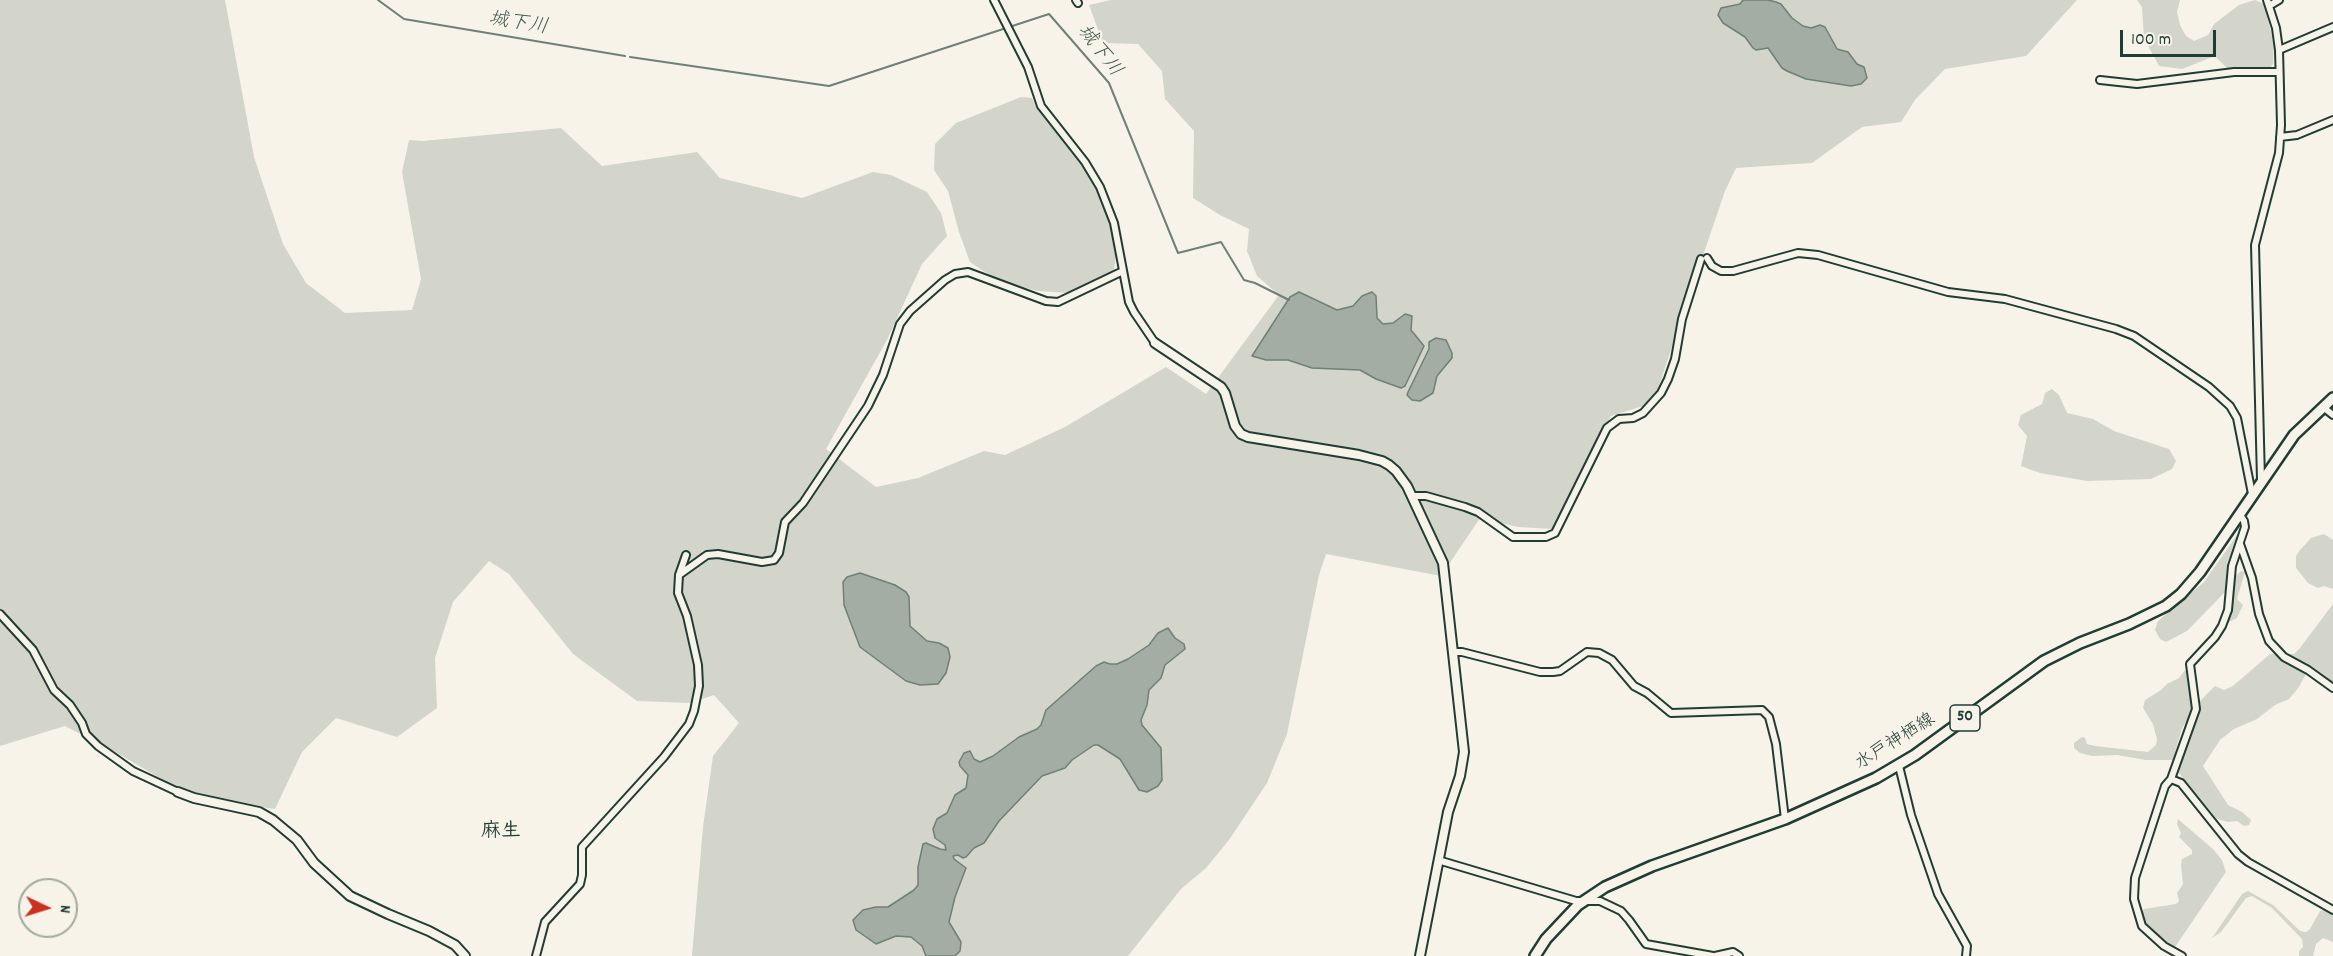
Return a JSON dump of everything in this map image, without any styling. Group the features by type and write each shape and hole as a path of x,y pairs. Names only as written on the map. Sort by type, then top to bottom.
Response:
{"main road":[{"name":"水戸神栖線","path":"1535,956 1546,939 1584,901 1622,878 1785,819 1899,766 2044,661 2080,643 2152,613 2173,600 2200,572 2294,435 2333,398"}],"street":[{"path":"994,0 1028,67 1041,106 1085,162 1100,187 1114,223 1129,302 1155,343 1221,387 1228,401 1231,417 1241,434 1257,439 1359,455 1382,461 1396,471 1412,496 1443,563 1464,752 1438,860 1420,956"},
{"path":"2261,480 2255,245 2279,153 2279,50 2276,28 2268,3 2279,0"},
{"path":"2279,50 2333,27"},
{"path":"2100,80 2137,84 2234,72 2278,72"},
{"path":"2280,137 2297,135 2333,120"},
{"path":"1412,496 1426,495 1466,507 1478,512 1513,537 1546,537 1556,533 1607,428 1619,419 1633,418 1643,413 1657,398 1668,379 1675,359 1682,319 1704,258 1721,271 1733,271 1798,253 1818,255 1948,292 2005,299 2134,336 2210,387 2230,406 2241,437 2252,495"},
{"path":"679,575 707,555 718,554 762,562 774,560 779,554 785,522 803,503 868,406 883,375 900,324 910,311 945,280 955,274 968,272 1046,301 1058,302 1123,271"},
{"path":"2323,407 2333,415"},
{"path":"2182,956 2148,934 2142,926 2134,899 2135,878 2165,786 2171,779 2196,709 2190,664 2216,637 2228,610 2232,566 2245,527 2240,515"},
{"path":"2240,544 2252,578 2259,614 2269,641 2284,657 2308,670 2333,688"},
{"path":"536,956 545,922 580,884 582,847 664,757 689,724 694,711 699,686 698,665 687,616 678,593 679,575 686,555"},
{"path":"0,614 33,650 54,690 70,705 82,723 86,734 98,746 133,771 178,792 194,798 259,812 273,820 297,840 314,863 350,896 429,931 455,945 465,956"},
{"path":"1454,652 1462,652 1540,672 1560,671 1587,652 1599,653 1612,660 1634,686 1653,697 1671,713 1762,710 1768,717 1776,744 1785,819"},
{"path":"1899,766 1911,815 1938,894 1967,946 1966,956"},
{"path":"2171,779 2181,783 2238,854 2248,862 2333,910"},
{"path":"1438,860 1576,901 1600,901 1621,911 1646,944 1714,956 1733,952 1739,956"}],"shaded area":[{"path":"0,0 225,0 254,157 283,244 306,283 345,313 412,310 421,279 402,172 409,140 423,141 561,128 602,166 697,152 720,178 802,198 873,172 891,175 927,192 941,213 947,236 922,264 888,338 826,449 876,487 918,478 984,451 1005,455 1065,427 1166,367 1206,394 1279,295 1257,276 1247,251 1249,229 1193,198 1194,131 1165,99 1162,71 1138,44 1103,43 1089,5 1111,0 2077,0 2026,56 1945,69 1915,100 1901,122 1862,127 1812,163 1736,168 1725,191 1653,403 1611,416 1552,529 1519,527 1500,523 1482,515 1441,576 1326,554 1319,575 1287,734 1267,783 1229,840 1206,868 1181,889 1128,956 692,956 703,827 713,756 739,723 714,695 690,703 637,701 573,654 509,574 489,561 453,602 435,658 437,708 397,737 336,718 302,752 275,809 194,798 65,726 0,746"},
{"path":"1743,0 1776,2 1781,4 1792,18 1803,26 1825,27 1837,49 1848,52 1857,64 1864,67 1867,78 1861,84 1851,86 1806,79 1782,68 1768,48 1756,50 1745,37 1723,23 1718,15 1721,8 1740,4"},
{"path":"2137,0 2180,0 2177,12 2180,25 2186,36 2194,41 2208,35 2214,24 2239,5 2255,0 2264,4 2274,44 2273,64 2270,68 2228,69 2215,56 2182,69 2159,66 2144,38 2142,7"},
{"path":"1021,97 1032,98 1037,109 1085,170 1099,192 1110,227 1116,255 1114,270 1104,278 1069,293 1038,291 997,280 970,262 948,191 934,170 935,144 956,123"},
{"path":"1299,292 1337,310 1353,306 1362,296 1372,292 1376,296 1377,318 1383,324 1393,323 1405,314 1412,316 1411,330 1424,346 1405,386 1401,388 1376,379 1360,370 1312,368 1288,360 1266,360 1252,356 1290,297"},
{"path":"1436,338 1446,340 1452,358 1437,376 1433,393 1420,401 1412,400 1407,395 1408,392 1429,349 1429,342"},
{"path":"2052,389 2059,395 2067,413 2093,419 2114,431 2169,449 2176,461 2172,469 2151,479 2087,481 2040,473 2021,466 2027,436 2018,425 2021,415 2042,404 2045,393"},
{"path":"2324,534 2333,540 2333,589 2324,586 2318,588 2308,583 2296,568 2296,556 2300,550 2311,538"},
{"path":"2237,535 2235,551 2227,565 2233,578 2241,571 2245,572 2237,599 2243,605 2237,618 2227,623 2228,591 2226,591 2187,631 2166,642 2160,639 2155,630 2158,621 2204,582"},
{"path":"860,573 895,585 906,592 909,597 910,626 927,641 939,643 948,648 950,657 946,673 938,684 920,685 906,681 860,647 844,605 843,582 847,577"},
{"path":"2333,604 2333,685 2309,668 2299,687 2289,699 2275,705 2257,719 2234,729 2220,740 2203,766 2228,805 2251,820 2249,825 2244,826 2237,821 2228,822 2217,819 2179,773 2187,736 2198,703 2215,686 2224,690 2233,686 2270,654 2294,654"},
{"path":"1168,628 1175,638 1184,644 1185,649 1165,665 1161,678 1149,690 1147,705 1141,720 1142,725 1161,748 1162,780 1158,786 1147,792 1139,790 1120,759 1098,745 1094,745 1072,760 1065,768 1042,776 999,821 984,843 974,848 966,857 953,856 966,868 949,922 961,942 960,951 955,956 926,956 922,946 911,937 896,936 876,944 856,930 853,920 863,910 888,907 918,885 918,867 923,844 946,850 945,845 935,838 933,829 937,819 947,813 955,795 966,788 968,775 959,762 964,753 970,751 974,759 980,762 993,756 1019,737 1037,729 1041,725 1046,710 1096,666 1104,662 1117,664 1128,659 1149,645 1158,633"},
{"path":"2185,670 2188,671 2194,701 2192,715 2182,728 2173,760 2146,760 2117,755 2092,756 2080,753 2074,748 2074,743 2082,737 2085,738 2087,744 2095,746 2148,752 2156,745 2157,739 2153,724 2143,708 2145,700 2179,678"},
{"path":"2178,819 2214,850 2222,860 2226,872 2175,947 2166,944 2158,937 2147,926 2141,914 2144,909 2176,904 2179,901 2177,893 2183,884 2182,859 2192,854 2192,850 2179,837 2181,833 2177,824"},
{"path":"2248,891 2273,905 2300,931 2306,932 2310,929 2320,911 2326,909 2333,912 2333,942 2323,938 2316,944 2313,956 2299,956 2299,951 2303,947 2302,939 2272,908 2252,896 2246,898 2221,932 2212,938 2242,894"}],"waterway":[{"name":"城下川","path":"378,0 404,19 625,56"},
{"name":"城下川","path":"630,57 829,86 1049,14 1109,83 1178,253 1221,242 1244,280 1289,300"}],"district":[{"name":"麻生","path":"501,833"}]}
